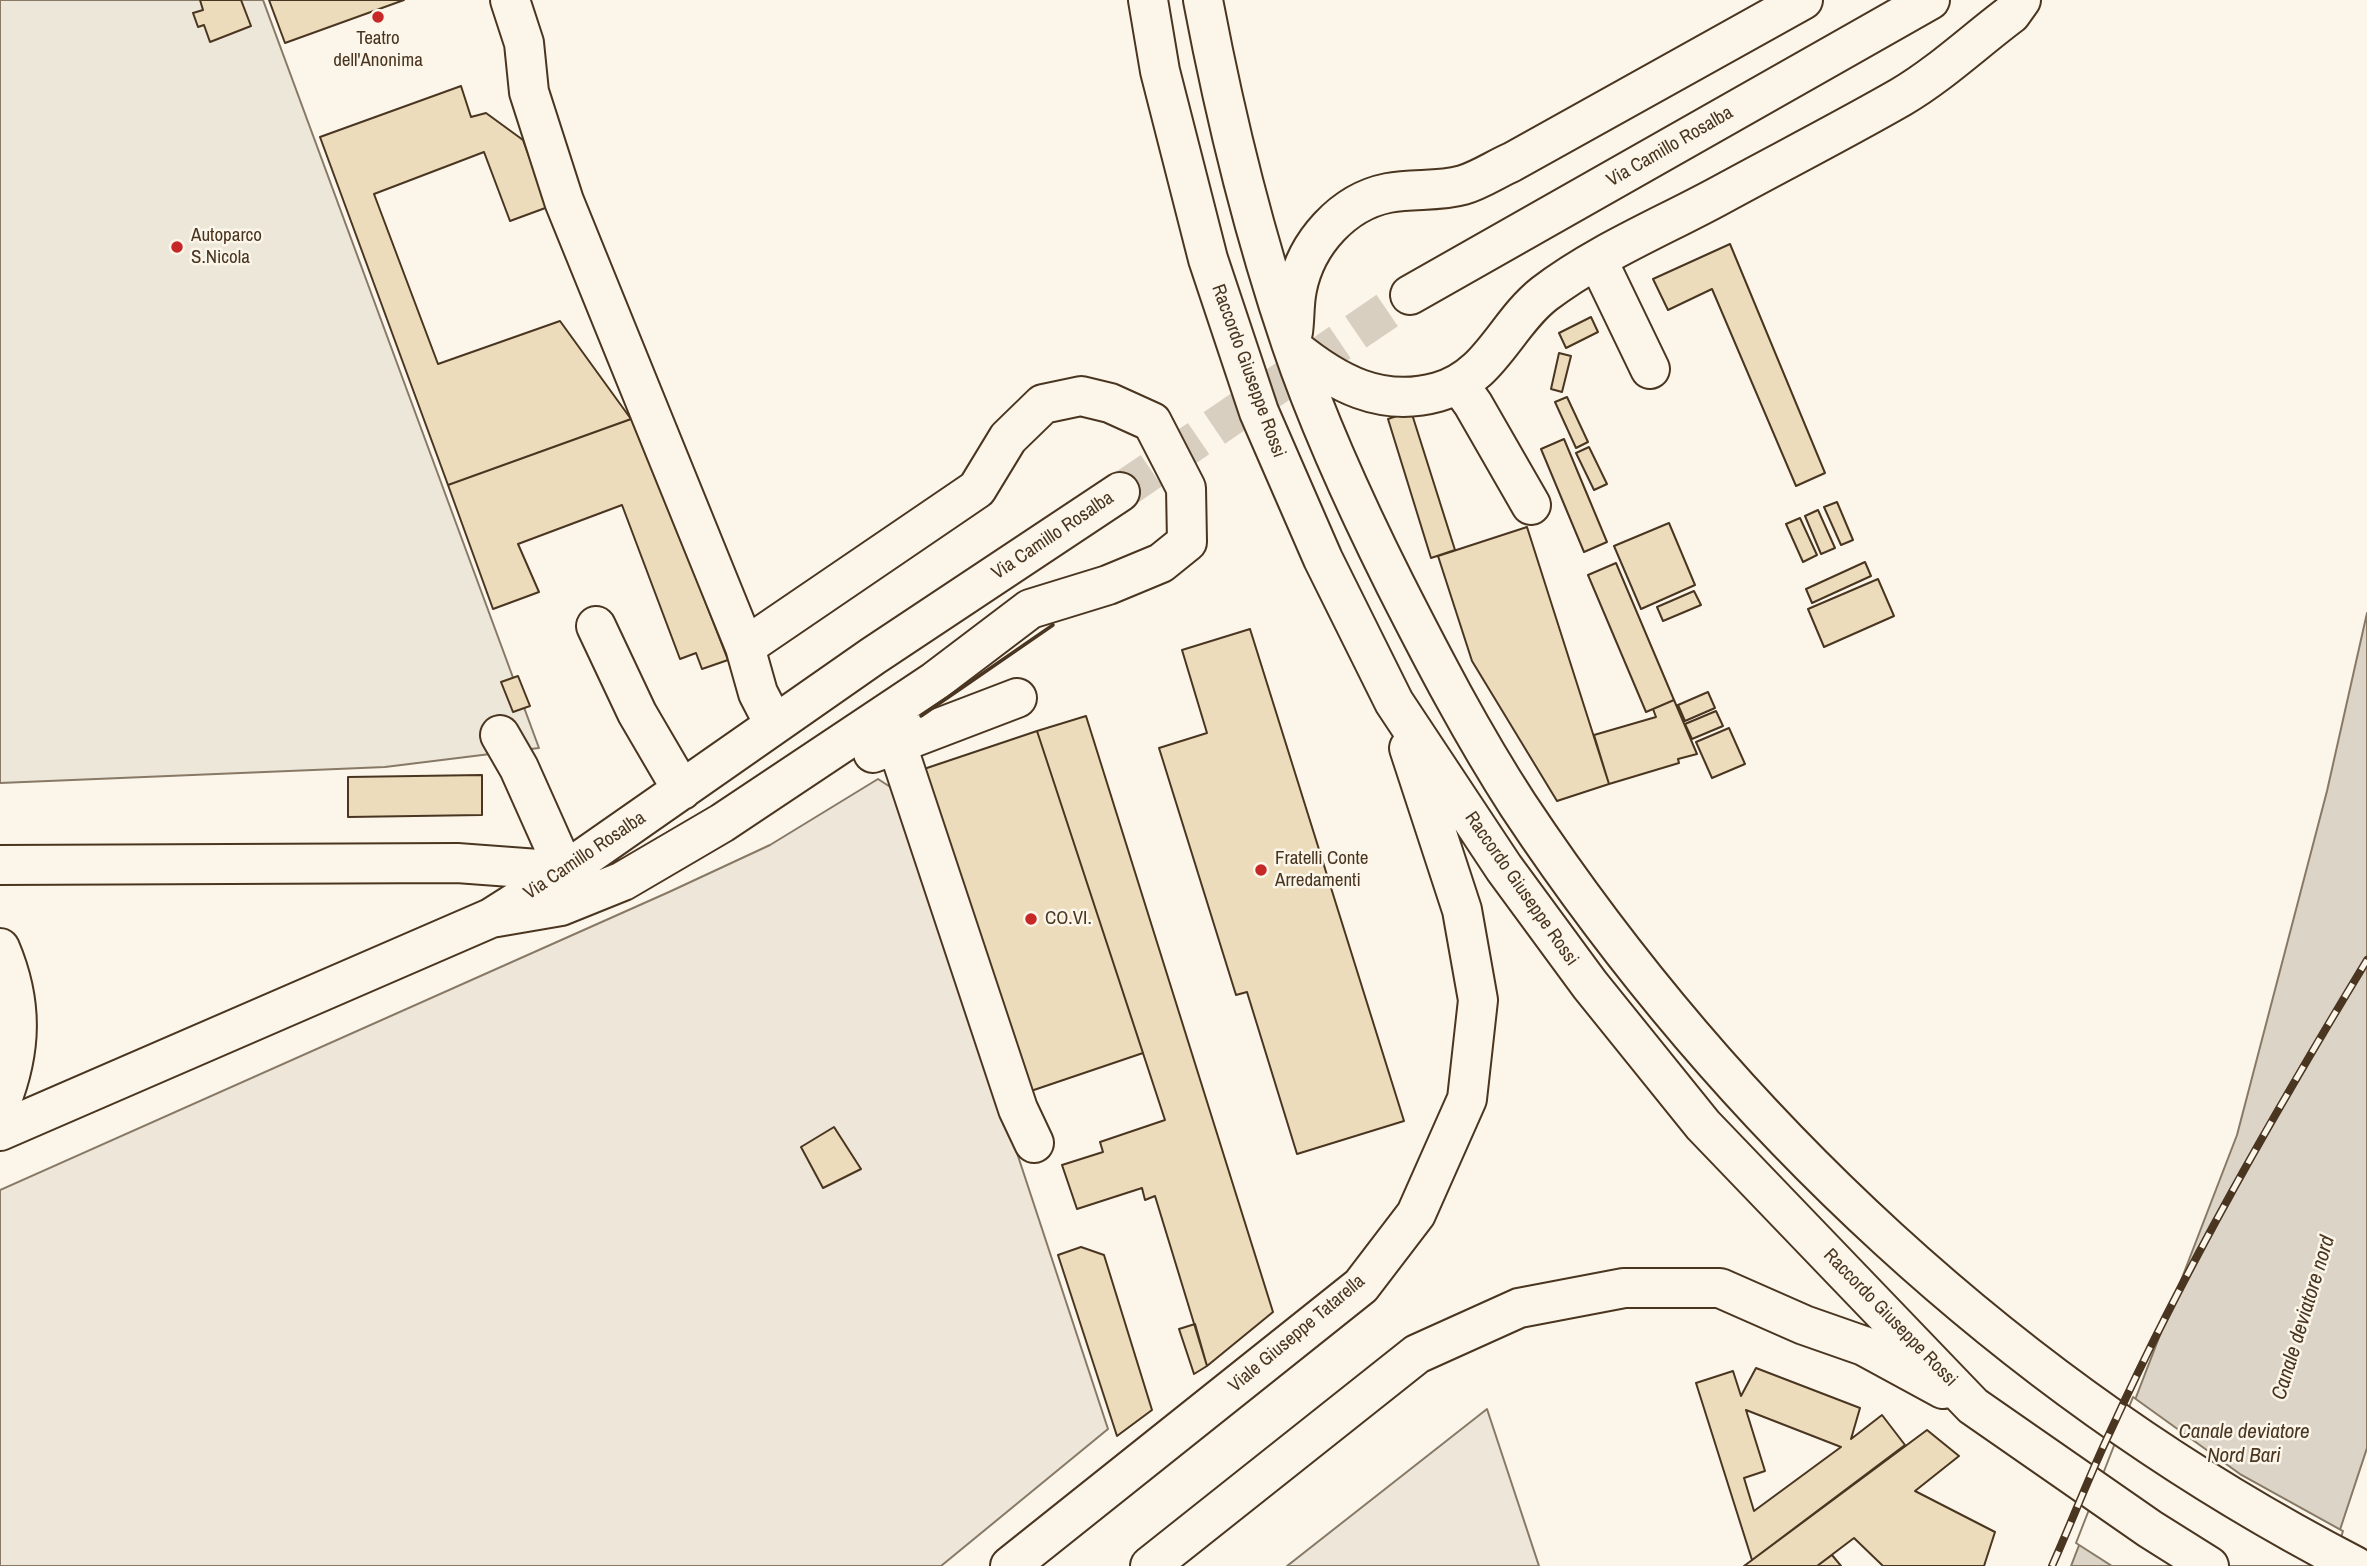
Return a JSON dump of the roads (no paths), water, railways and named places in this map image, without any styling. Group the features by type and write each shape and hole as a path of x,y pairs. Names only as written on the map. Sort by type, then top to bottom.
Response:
{"main road":[{"path":"510,0 524,43 529,92 564,201 745,647 758,693 774,724"},
{"name":"Raccordo Giuseppe Rossi","path":"1148,0 1160,71 1208,259 1259,412 1323,559 1394,702 1504,868 1590,985 1703,1125 1973,1405 2150,1529 2209,1566"},
{"path":"1203,0 1219,85 1254,226 1292,346 1337,460 1443,678 1518,804 1615,940 1700,1044 1788,1142 1893,1246 2011,1346 2075,1394 2215,1487 2355,1566"},
{"path":"1292,346 1297,288 1307,260 1324,233 1342,214 1364,200 1388,193 1437,191 1465,184 1512,162 1803,0"},
{"path":"1292,346 1328,376 1366,392 1406,398 1460,386 1482,366 1522,313 1545,293 1598,261 1903,95 2011,14 2021,0"},
{"name":"Via Camillo Rosalba","path":"1410,295 1924,1"},
{"path":"1598,261 1650,369"},
{"path":"1460,386 1531,505"},
{"path":"491,918 561,906 623,881 722,823 935,681 1030,609 1108,585 1161,563 1187,542 1186,488 1152,422 1110,403 1081,397 1043,404 1008,438 977,489 745,647"},
{"name":"Via Camillo Rosalba","path":"0,1131 491,918 565,871 774,724 1120,492"},
{"path":"596,626 637,713 682,790"},
{"path":"833,749 872,754 1017,698"},
{"name":"Viale Giuseppe Tatarella","path":"1010,1566 1361,1286 1416,1214 1468,1099 1478,1000 1462,910 1394,702"},
{"path":"0,865 457,863 565,871 519,768 500,735"},
{"path":"897,745 1018,1109 1034,1143"},
{"path":"0,948 14,980 18,1023 13,1061 0,1105"},
{"path":"1150,1566 1417,1354 1519,1308 1624,1288 1720,1288 1804,1325 1864,1346 1973,1405"}],"water":[{"name":"Canale deviatore Nord Bari","path":"2367,613 2367,1448 2328,1566 2071,1566 2237,1135 2327,791"}],"tunnel":[{"path":"1120,492 1410,295"}],"railway":[{"path":"2052,1566 2139,1370 2200,1250 2367,960"}],"place":[{"name":"Teatro dell'Anonima","path":"378,17"},
{"name":"Autoparco S.Nicola","path":"177,247"},
{"name":"Fratelli Conte Arredamenti","path":"1261,870"},
{"name":"CO.VI.","path":"1031,919"}],"water label":[{"name":"Canale deviatore nord","path":"2304,1318"}]}
